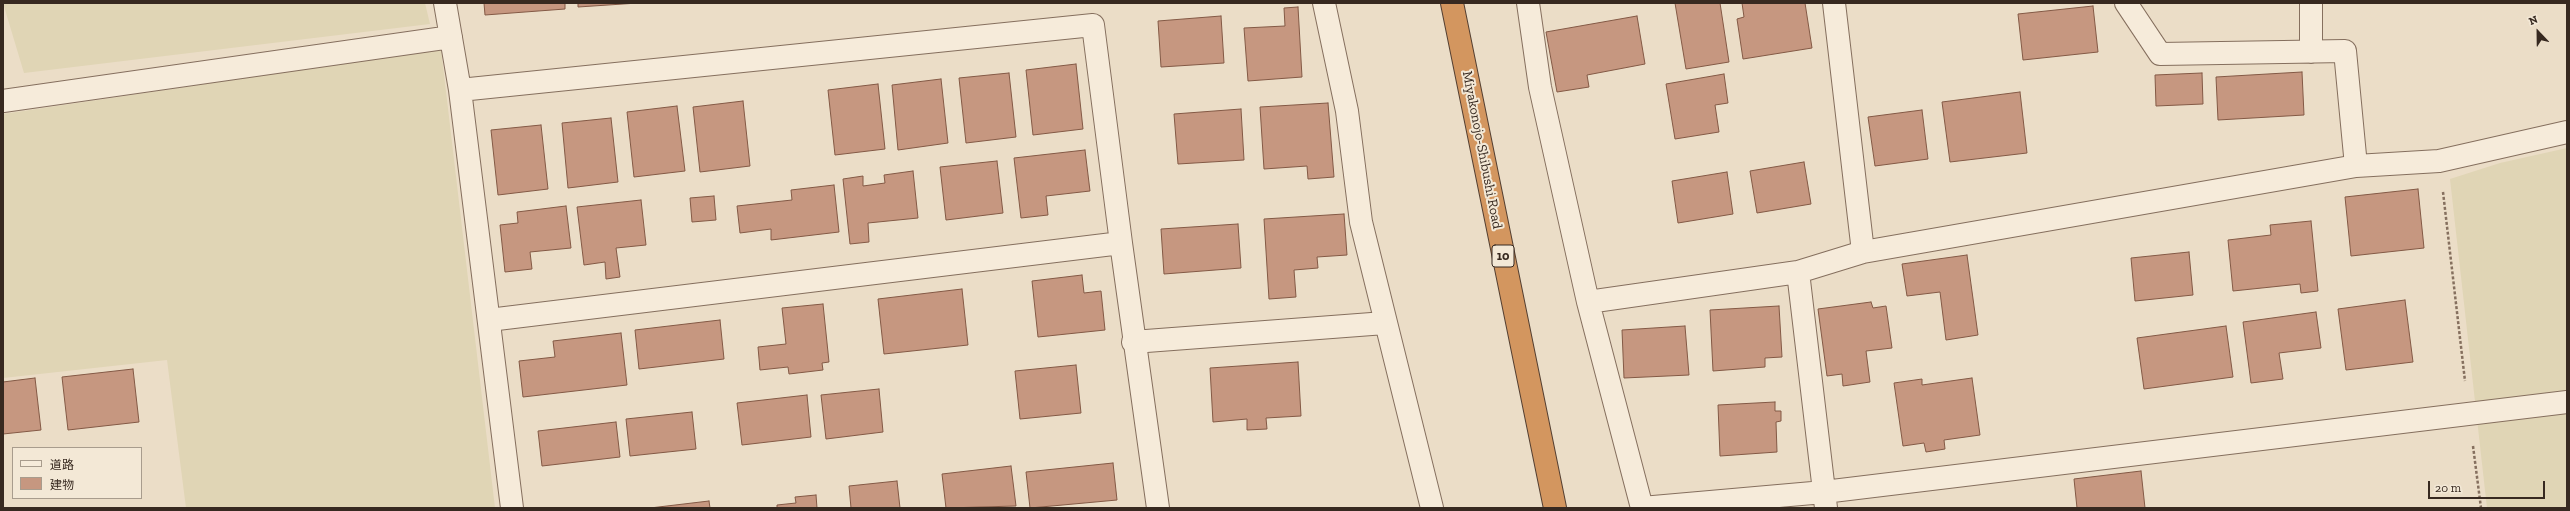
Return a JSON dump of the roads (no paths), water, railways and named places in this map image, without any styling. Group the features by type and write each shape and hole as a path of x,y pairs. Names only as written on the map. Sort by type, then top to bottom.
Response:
{"highway":[{"name":"Miyakonojo-Shibushi Road","path":"1452,3 1554,508"}],"street":[{"path":"446,3 460,90 512,508"},
{"path":"1324,3 1347,111 1361,222 1418,444 1432,508"},
{"path":"1528,3 1540,87 1588,302 1642,508 1825,500 2567,402"},
{"path":"1834,3 1863,252"},
{"path":"2126,3 2160,54 2345,51 2356,166"},
{"path":"2311,3 2311,52"},
{"path":"460,90 1093,25 1133,342 1158,508"},
{"path":"3,101 451,37"},
{"path":"1588,302 1798,272 1863,252 2356,166 2439,161 2567,132"},
{"path":"489,320 1121,243"},
{"path":"1798,272 1825,500"},
{"path":"1133,342 1386,324"}]}
